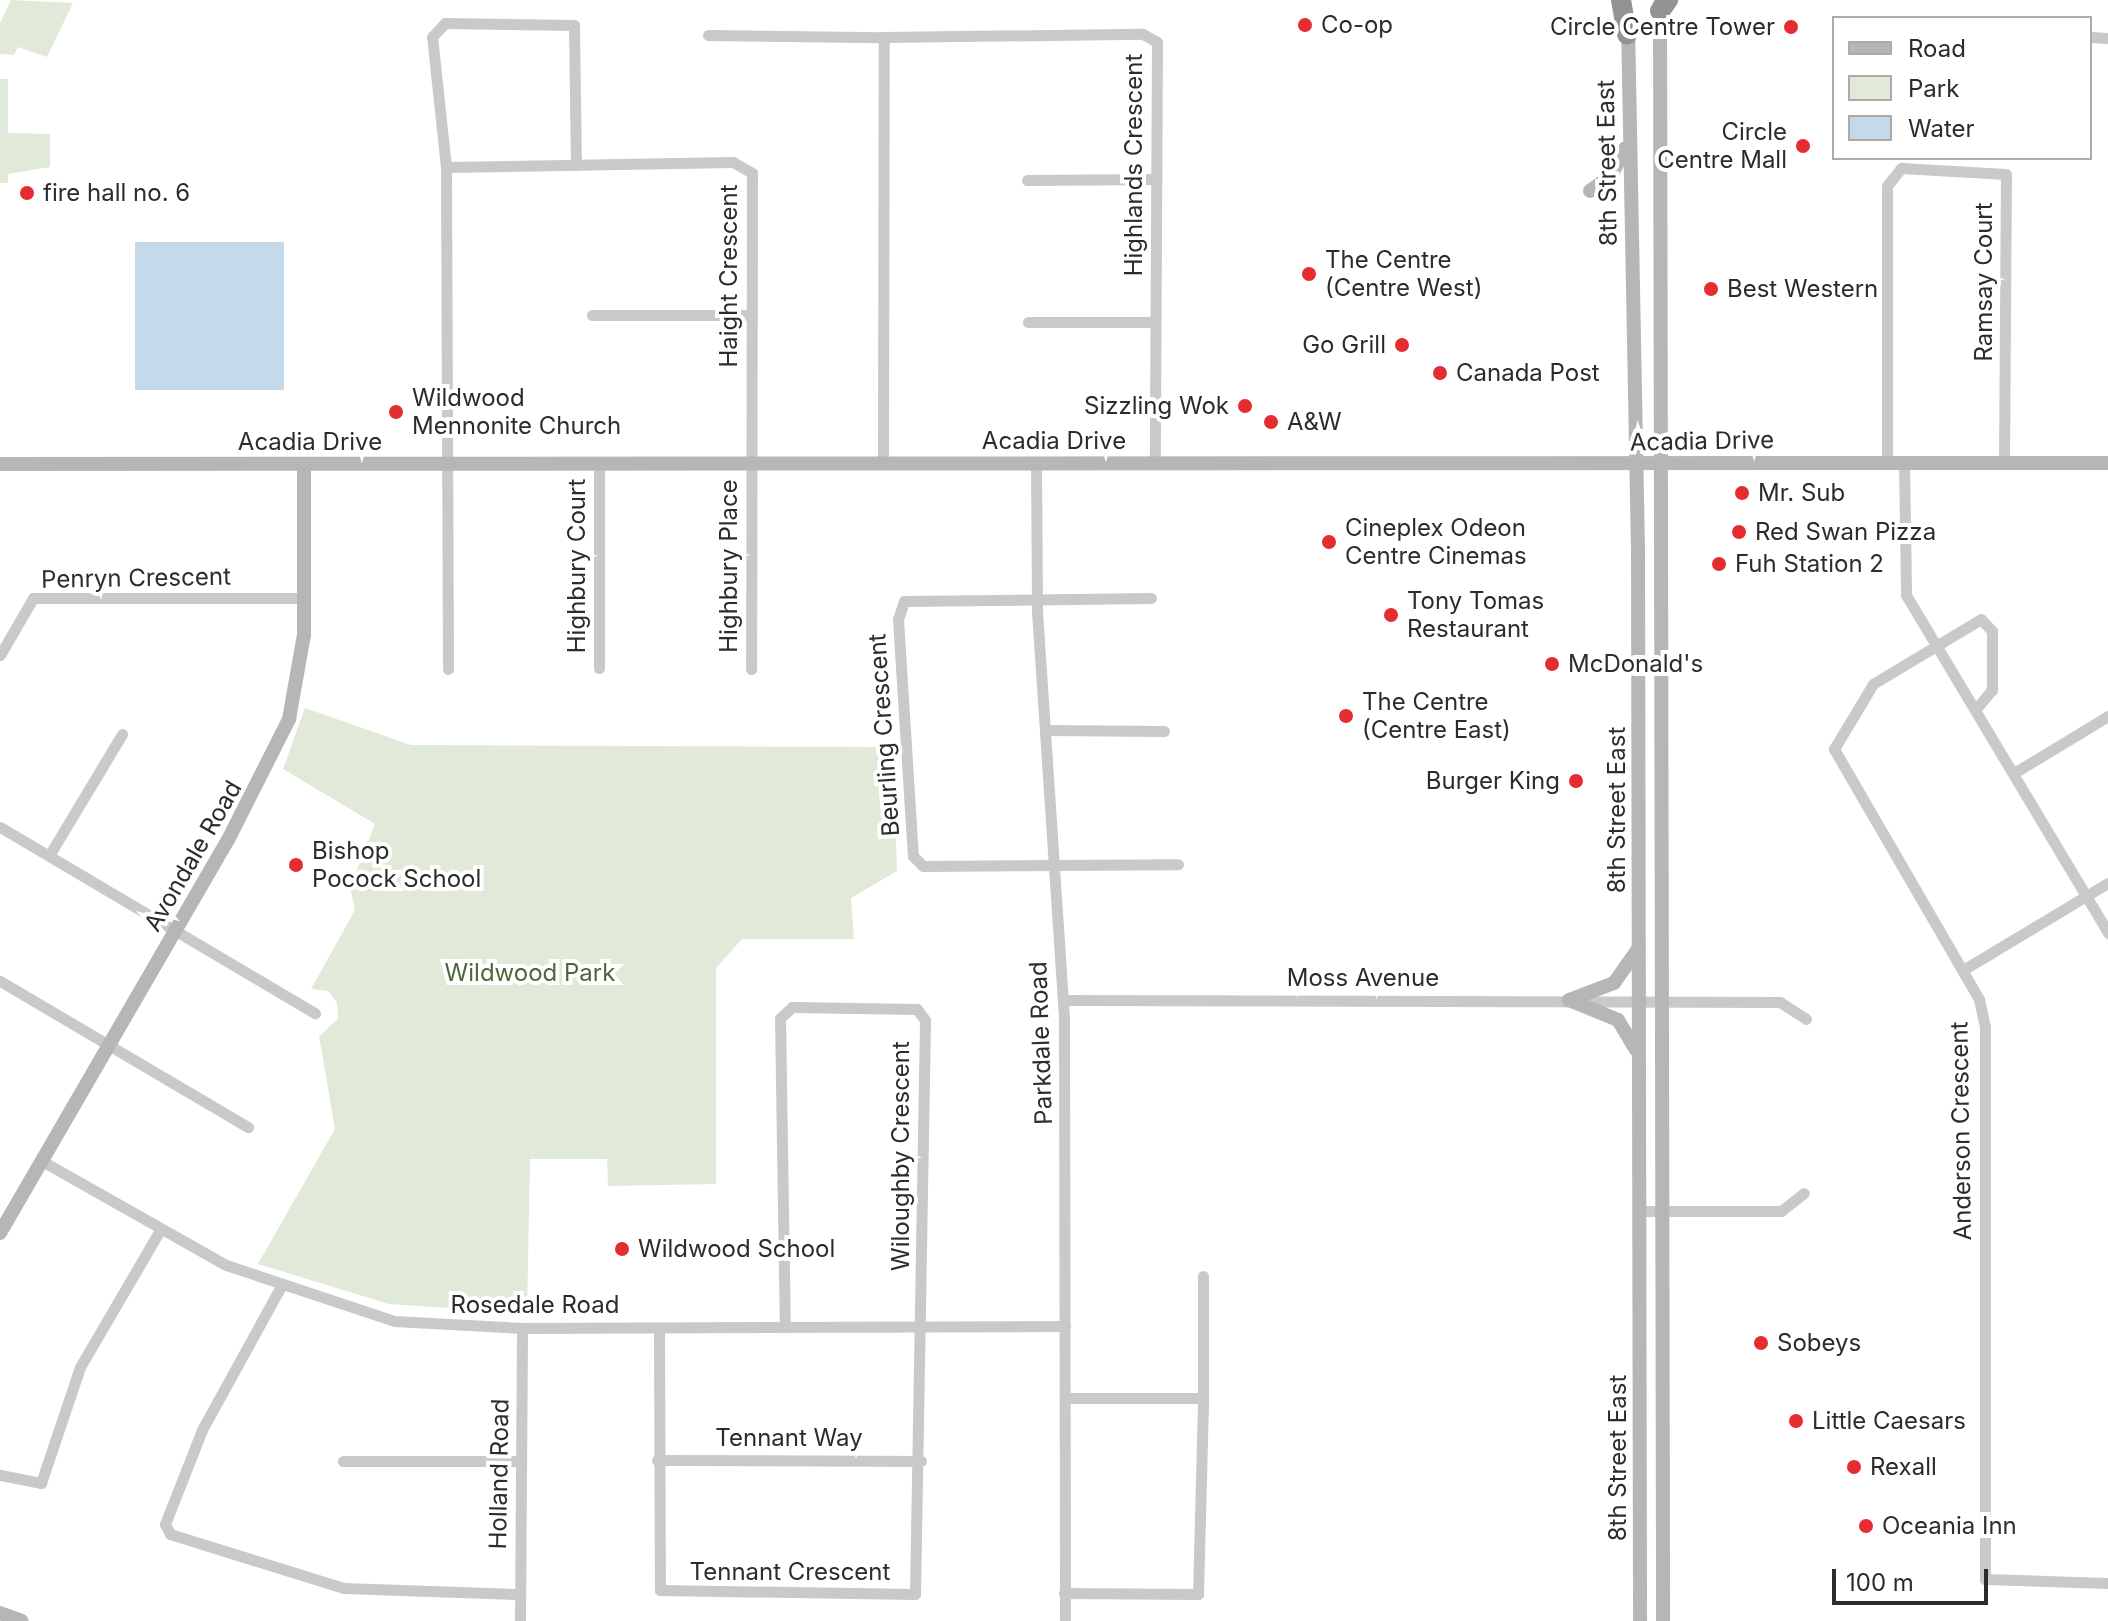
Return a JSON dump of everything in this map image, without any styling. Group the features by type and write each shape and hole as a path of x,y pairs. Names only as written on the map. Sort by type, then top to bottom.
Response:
{"highway":[{"path":"1621,0 1627,34"}],"main road":[{"name":"8th Street East","path":"1629,0 1628,140 1637,464 1640,1621"},
{"name":"8th Street East","path":"1663,4 1663,1621"},
{"path":"1590,191 1611,176 1628,140"},
{"name":"Acadia Drive","path":"0,464 2108,463"},
{"name":"Avondale Road","path":"0,1233 176,931 289,719 302,668 304,464"},
{"path":"1569,1000 1614,983 1638,949"},
{"path":"1569,1000 1618,1020 1638,1058"},
{"path":"0,1613 22,1621"}],"street":[{"path":"448,669 446,167 432,37 445,23 574,25 576,165"},
{"name":"Highlands Crescent","path":"884,37 1143,34 1157,42 1155,463"},
{"path":"708,35 884,37 883,463"},
{"name":"Haight Crescent","path":"446,167 576,165 749,168 751,464"},
{"name":"Ramsay Court","path":"1887,462 1887,186 1901,168 2006,174 2004,462"},
{"path":"1027,180 1156,179"},
{"path":"592,315 750,315"},
{"path":"1028,322 1155,322"},
{"path":"1904,462 1906,595 2108,933"},
{"name":"Highbury Court","path":"599,463 599,668"},
{"name":"Highbury Place","path":"751,464 751,669"},
{"name":"Parkdale Road","path":"1036,464 1036,599 1063,1000 1065,1621"},
{"name":"Penryn Crescent","path":"0,655 33,598 304,598"},
{"path":"1036,599 1151,598"},
{"name":"Beurling Crescent","path":"1036,599 910,599 899,607 913,856 923,866 1053,862"},
{"path":"1935,646 1973,622 1991,626 1992,690 1975,710"},
{"name":"Anderson Crescent","path":"1935,646 1863,693 1834,749 1963,970 1985,1027 1985,1579 2108,1583"},
{"path":"2014,773 2108,716"},
{"path":"1045,730 1164,731"},
{"path":"50,854 122,734"},
{"path":"0,827 315,1013"},
{"path":"1053,862 1178,864"},
{"path":"1963,970 2108,883"},
{"path":"0,981 248,1127"},
{"name":"Moss Avenue","path":"1063,1000 1780,1002 1806,1019"},
{"name":"Wiloughby Crescent","path":"785,1327 780,1018 792,1007 824,1006 911,1006 925,1020 922,1326"},
{"name":"Rosedale Road","path":"42,1161 160,1230 280,1288 394,1321 522,1328 1065,1326"},
{"path":"1640,1211 1781,1211 1804,1193"},
{"path":"0,1475 41,1483 80,1367 160,1230"},
{"path":"1064,1593 1198,1594 1203,1276"},
{"path":"280,1288 202,1430 165,1524 170,1534 343,1588 519,1594"},
{"name":"Tennant Crescent","path":"659,1328 657,1460 660,1590 915,1594 920,1586 922,1326"},
{"name":"Holland Road","path":"520,1621 522,1328"},
{"path":"1065,1398 1203,1398"},
{"name":"Tennant Way","path":"657,1460 921,1461"},
{"path":"343,1461 521,1461"}],"green space":[{"path":"11,0 73,3 47,57 18,47 14,55 0,54 0,23"},
{"path":"0,79 8,79 8,133 50,134 50,167 8,174 8,183 0,183"},
{"name":"Wildwood Park","path":"305,708 411,745 893,747 897,871 851,898 854,939 742,939 716,968 716,1184 608,1186 607,1159 530,1159 527,1313 389,1304 258,1264 335,1129 319,1036 338,1019 337,1003 328,991 311,989 355,910 350,888 375,824 283,769"}],"water":[{"path":"135,242 284,242 284,390 135,390"}],"place":[{"name":"Co-op","path":"1305,25"},
{"name":"Circle Centre Tower","path":"1791,27"},
{"name":"Circle Centre Mall","path":"1803,146"},
{"name":"fire hall no. 6","path":"27,193"},
{"name":"The Centre (Centre West)","path":"1309,274"},
{"name":"Best Western","path":"1711,289"},
{"name":"Go Grill","path":"1402,345"},
{"name":"Canada Post","path":"1440,373"},
{"name":"Sizzling Wok","path":"1245,406"},
{"name":"Wildwood Mennonite Church","path":"396,412"},
{"name":"A&W","path":"1271,422"},
{"name":"Mr. Sub","path":"1742,493"},
{"name":"Red Swan Pizza","path":"1739,532"},
{"name":"Cineplex Odeon Centre Cinemas","path":"1329,542"},
{"name":"Fuh Station 2","path":"1719,564"},
{"name":"Tony Tomas Restaurant","path":"1391,615"},
{"name":"McDonald's","path":"1552,664"},
{"name":"The Centre (Centre East)","path":"1346,716"},
{"name":"Burger King","path":"1576,781"},
{"name":"Bishop Pocock School","path":"296,865"},
{"name":"Wildwood School","path":"622,1249"},
{"name":"Sobeys","path":"1761,1343"},
{"name":"Little Caesars","path":"1796,1421"},
{"name":"Rexall","path":"1854,1467"},
{"name":"Oceania Inn","path":"1866,1526"}]}
